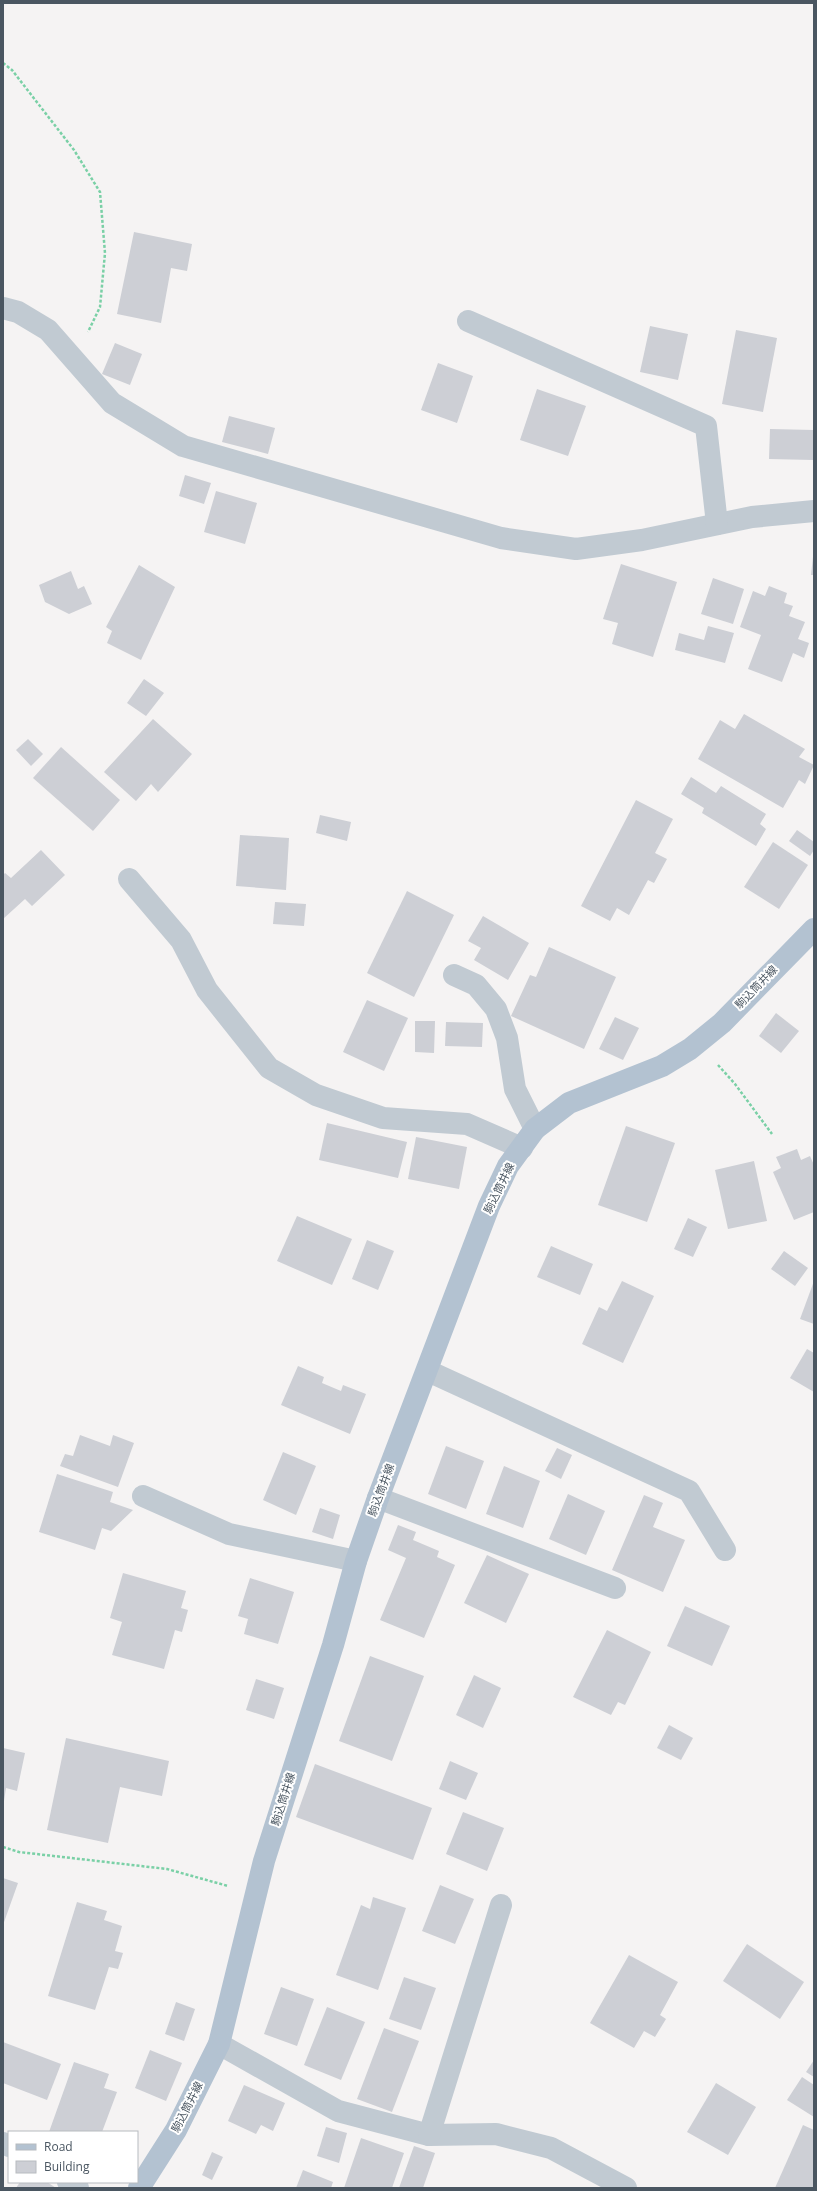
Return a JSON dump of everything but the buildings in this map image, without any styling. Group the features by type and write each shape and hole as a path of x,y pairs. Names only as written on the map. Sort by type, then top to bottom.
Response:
{"main road":[{"name":"駒込筒井線","path":"140,2188 176,2130 219,2044 256,1893 279,1810 333,1645 356,1562 378,1498 428,1371 489,1206 508,1166 535,1129 569,1103 662,1066 690,1049 722,1023 814,929"}],"street":[{"path":"3,308 18,312 48,330 112,403 183,446 501,538 576,549 642,540 752,517 814,511"},
{"path":"468,321 706,426 717,524"},
{"path":"128,879 181,940 206,990 269,1068 316,1095 383,1118 467,1124 522,1148"},
{"path":"454,975 476,985 496,1009 507,1038 515,1089 535,1129"},
{"path":"428,1371 689,1491 725,1550"},
{"path":"143,1496 229,1534 356,1562"},
{"path":"378,1498 615,1588"},
{"path":"429,2135 501,1905"},
{"path":"219,2044 338,2111 429,2135 496,2134 552,2148 626,2188"}],"path":[{"path":"3,63 12,70 74,150 100,192 105,253 100,307 75,359"},
{"path":"716,1063 735,1084 772,1134"},
{"path":"3,1847 19,1852 167,1869 256,1893"}]}
